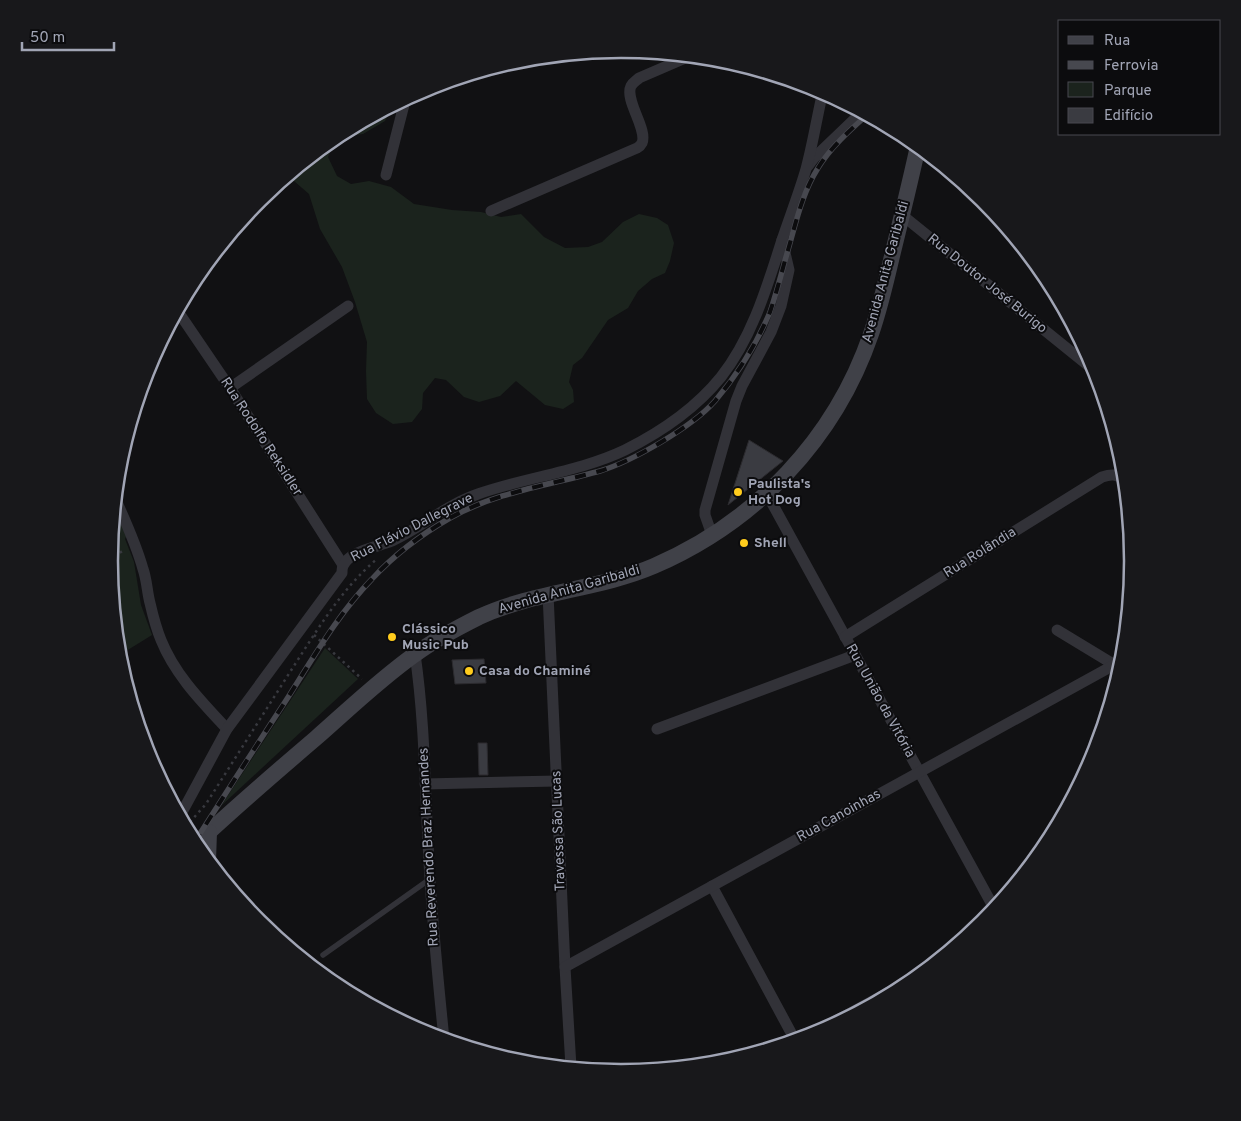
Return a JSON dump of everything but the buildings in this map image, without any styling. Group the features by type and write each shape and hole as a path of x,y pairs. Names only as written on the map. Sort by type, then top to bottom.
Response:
{"main road":[{"name":"Avenida Anita Garibaldi","path":"201,839 370,690 415,654 441,638 503,607 548,594 616,579 672,558 712,535 767,494 799,461 815,440 836,410 854,377 878,314 916,153"},
{"path":"208,849 209,832"}],"street":[{"path":"491,211 637,148 642,144 644,136 629,88 639,78 678,61"},
{"name":"Rua Flávio Dallegrave","path":"184,809 227,729 342,574 343,565 356,553 381,546 438,513 475,495 495,488 589,464 627,449 673,421 707,393 736,356 756,315 772,273 806,169 821,100"},
{"path":"386,175 404,106"},
{"path":"806,169 814,158 857,117"},
{"name":"Rua Doutor José Burigo","path":"902,215 1082,360"},
{"path":"712,535 705,510 732,414 742,386 771,332 789,270 782,240"},
{"path":"230,388 348,306"},
{"name":"Rua Rodolfo Reksidler","path":"181,316 230,388 343,565"},
{"name":"Rua Rolândia","path":"846,637 1102,477 1109,474 1116,476"},
{"name":"Rua União da Vitória","path":"767,494 990,901"},
{"path":"121,511 135,543 144,572 150,604 162,642 184,680 227,729"},
{"name":"Travessa São Lucas","path":"548,594 571,1060"},
{"path":"1057,630 1113,664"},
{"name":"Rua Reverendo Braz Hernandes","path":"415,654 420,688 434,942 443,1031"},
{"path":"657,728 855,655"},
{"name":"Rua Canoinhas","path":"565,967 919,772 1111,670"},
{"path":"425,784 557,781"},
{"path":"712,886 791,1033"}],"lane":[{"path":"323,955 430,880"}],"path":[{"path":"118,554 135,543"},
{"path":"192,820 206,804 314,635 361,572"},
{"path":"314,635 363,680 370,690"}],"green space":[{"path":"388,114 385,121 363,134 352,136"},
{"path":"331,149 328,157 337,176 351,184 369,181 391,187 414,204 481,212 501,217 521,214 544,237 565,248 588,247 602,242 623,222 639,214 657,218 668,225 674,243 665,273 652,279 638,291 628,308 608,320 582,358 573,365 569,382 573,390 574,402 563,409 545,405 516,381 500,396 479,402 464,397 446,380 435,378 423,393 422,409 412,422 393,424 376,413 367,399 367,342 342,267 320,229 309,194 292,179"},
{"path":"120,516 128,532 125,539 134,562 141,605 152,635 126,651 119,593"},
{"path":"325,648 358,679 221,806"}],"railway":[{"path":"199,835 336,623 359,593 399,553 429,531 468,509 504,495 600,471 629,460 692,422 715,401 746,358 770,312 799,211 812,178 834,146 862,119"}],"place":[{"name":"Paulista's Hot Dog","path":"738,492"},
{"name":"Shell","path":"744,543"},
{"name":"Clássico Music Pub","path":"392,637"},
{"name":"Casa do Chaminé","path":"469,671"}]}
